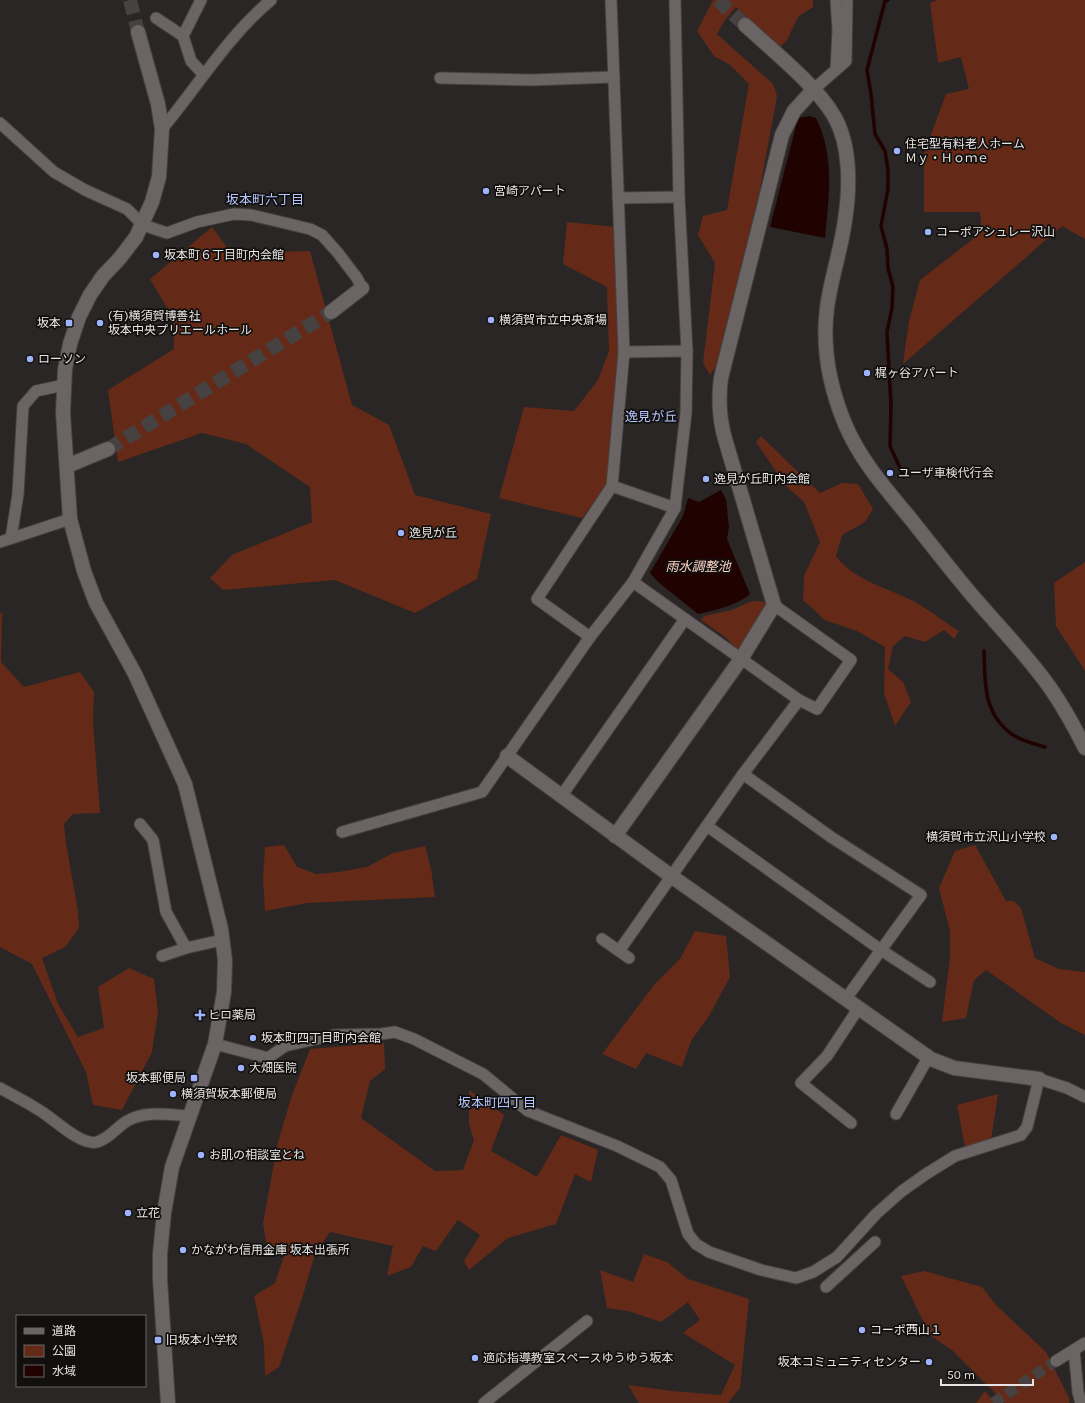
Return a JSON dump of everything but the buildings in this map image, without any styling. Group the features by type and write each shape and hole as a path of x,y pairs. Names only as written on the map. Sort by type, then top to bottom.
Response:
{"street":[{"path":"183,36 201,0"},
{"path":"162,129 203,74 256,12 271,0"},
{"path":"590,637 537,599 612,486 624,352 611,0"},
{"path":"342,832 482,792 590,637 633,582 675,508 686,413 687,351 679,197 675,0"},
{"path":"836,0 838,30 836,68"},
{"path":"633,582 799,700 817,709 852,660 774,605 725,439 719,416 718,401 721,378 782,135 794,111 814,89 836,68 846,61 847,0"},
{"path":"156,18 183,36 191,61 203,74"},
{"path":"745,25 814,89 835,118 842,133 846,161 845,221 832,276 826,322 827,361 833,390 845,425 859,452 875,475 966,588 1050,687 1070,717 1085,748"},
{"path":"138,32 158,104 162,129 159,177 143,225 136,238 103,276 90,295 70,344 64,385 63,413 70,519 90,588 138,680 185,784 222,940 225,960 224,992 215,1044 172,1167 164,1213 160,1254 168,1403"},
{"path":"440,78 531,80 614,77"},
{"path":"0,124 54,172 85,190 127,209 143,225 167,233 197,222 234,214 257,217 310,229 322,235 358,278 362,288 332,312"},
{"path":"618,198 679,197"},
{"path":"624,352 687,351"},
{"path":"11,538 18,494 23,406 36,391 64,385"},
{"path":"67,466 108,448"},
{"path":"612,486 675,508"},
{"path":"0,542 70,519"},
{"path":"615,836 741,659 774,605"},
{"path":"562,795 685,619"},
{"path":"618,951 743,774 799,700"},
{"path":"507,756 562,795 615,836 928,1058 954,1068 1039,1079 1067,1088 1085,1096"},
{"path":"743,774 831,837 921,895 845,1000"},
{"path":"140,824 153,840 166,912 186,948"},
{"path":"707,826 881,950 930,982"},
{"path":"602,939 629,958"},
{"path":"162,956 186,948 222,940"},
{"path":"851,1123 801,1083 827,1056 858,1009"},
{"path":"215,1044 268,1058 285,1046 334,1035 381,1034 395,1032 414,1039 483,1074 528,1111 617,1146 660,1167 671,1180 688,1234 696,1244 709,1252 761,1270 796,1278 813,1272 837,1257 876,1214 902,1191 926,1174 955,1156 1021,1135 1027,1128 1039,1079"},
{"path":"896,1114 928,1058"},
{"path":"0,1088 43,1112 69,1131 88,1141 98,1142 127,1120 144,1114 190,1116"},
{"path":"826,1287 875,1242"},
{"path":"484,1403 587,1321"},
{"path":"1056,1361 1085,1343"},
{"path":"1074,1350 1078,1392 1081,1403"}],"green space":[{"path":"713,0 813,0 813,7 798,17 787,40 779,48 736,7 724,21 717,34 773,84 777,96 760,189 717,365 710,375 703,363 715,263 698,235 703,216 727,210 749,84 730,65 714,56 697,31"},
{"path":"937,0 1085,0 1085,239 1062,226 903,364 909,321 920,280 982,232 980,212 924,212 924,153 946,94 969,89 961,57 938,63 930,3"},
{"path":"567,222 616,227 619,334 617,384 607,485 582,518 499,498 524,407 574,411 598,380 609,351 607,287 563,264"},
{"path":"212,227 231,253 310,251 352,405 389,425 415,495 491,514 477,579 415,613 335,580 223,590 210,578 232,555 312,522 310,487 246,444 202,433 118,462 108,390 174,349 173,318 150,279"},
{"path":"761,436 820,493 842,483 858,484 873,509 865,522 842,535 836,556 843,565 862,578 915,602 959,631 954,639 944,630 925,642 905,636 893,646 888,669 903,682 911,702 895,726 884,693 885,647 857,631 825,620 803,600 804,576 820,542 804,502 786,486 756,442"},
{"path":"1085,562 1085,671 1056,626 1054,583"},
{"path":"752,601 766,602 764,616 740,652 725,637 701,620 704,616 732,610"},
{"path":"2,612 1,662 24,687 80,672 94,692 93,722 100,813 73,814 64,824 78,911 79,928 65,947 42,958 58,1004 78,1037 104,1028 98,987 129,968 154,979 158,1012 152,1052 122,1110 93,1105 86,1072 32,964 0,947 0,614"},
{"path":"284,845 297,867 316,874 367,867 393,853 425,846 431,869 435,897 307,903 265,911 263,877 265,847"},
{"path":"975,845 1006,901 1014,901 1021,908 1035,958 1059,969 1085,972 1085,1035 1061,1023 986,970 974,980 966,1018 942,1022 950,957 950,931 939,888 955,851"},
{"path":"695,931 726,936 730,977 709,1016 691,1041 682,1067 646,1053 636,1069 602,1054 654,985 680,959"},
{"path":"384,1043 385,1069 370,1081 361,1118 435,1171 463,1170 474,1140 469,1124 469,1090 504,1115 491,1151 537,1177 561,1135 598,1150 591,1182 575,1174 556,1224 508,1238 469,1270 464,1261 480,1235 458,1220 436,1251 423,1246 411,1267 387,1276 393,1246 330,1232 315,1254 279,1367 265,1376 264,1344 254,1296 275,1283 287,1247 267,1249 263,1223 278,1142 291,1098 310,1049"},
{"path":"998,1094 991,1140 965,1147 957,1105"},
{"path":"644,1254 667,1262 688,1279 749,1299 740,1388 728,1403 639,1403 628,1385 672,1391 721,1395 735,1365 683,1333 700,1320 688,1302 661,1322 628,1311 607,1308 600,1270 633,1282"},
{"path":"924,1271 982,1287 997,1306 1046,1352 1070,1400 1069,1403 1005,1403 953,1351 930,1335 901,1276"},
{"path":"985,1391 995,1403 976,1403"}],"water":[{"path":"809,116 816,118 822,132 828,162 829,192 825,238 770,227 798,118"},
{"name":"雨水調整池","path":"721,490 726,499 729,527 727,539 750,594 732,605 698,614 658,582 650,573 683,516 688,498 699,502"}],"waterway":[{"path":"888,0 885,1 867,70 875,134 885,151 888,170 888,189 881,226 887,249 888,268 893,287 892,308 887,332 891,405 890,446 904,477"},
{"path":"984,651 986,686 991,708 996,718 1003,727 1013,735 1024,741 1045,747"}],"tunnel":[{"path":"130,0 138,32"},
{"path":"718,0 745,25"},
{"path":"108,449 331,312"},
{"path":"993,1403 1056,1361"}],"place":[{"name":"住宅型有料老人ホーム Ｍｙ・Ｈｏｍｅ","path":"897,151"},
{"name":"宮崎アパート","path":"486,191"},
{"name":"コーポアシュレー沢山","path":"928,232"},
{"name":"坂本町６丁目町内会館","path":"156,255"},
{"name":"横須賀市立中央斎場","path":"491,320"},
{"name":"坂本","path":"69,323"},
{"name":"(有)横須賀博善社 坂本中央プリエールホール","path":"100,323"},
{"name":"ローソン","path":"30,359"},
{"name":"梶ヶ谷アパート","path":"867,373"},
{"name":"ユーザ車検代行会","path":"890,473"},
{"name":"逸見が丘町内会館","path":"706,479"},
{"name":"逸見が丘","path":"401,533"},
{"name":"横須賀市立沢山小学校","path":"1054,837"},
{"name":"ヒロ薬局","path":"200,1015"},
{"name":"坂本町四丁目町内会館","path":"253,1038"},
{"name":"大畑医院","path":"241,1068"},
{"name":"坂本郵便局","path":"194,1078"},
{"name":"横須賀坂本郵便局","path":"173,1094"},
{"name":"お肌の相談室とね","path":"201,1155"},
{"name":"立花","path":"128,1213"},
{"name":"かながわ信用金庫 坂本出張所","path":"183,1250"},
{"name":"コーポ西山１","path":"862,1330"},
{"name":"旧坂本小学校","path":"158,1340"},
{"name":"適応指導教室スペースゆうゆう坂本","path":"475,1358"},
{"name":"坂本コミュニティセンター","path":"929,1362"}],"district":[{"name":"坂本町六丁目","path":"265,199"},
{"name":"逸見が丘","path":"651,416"},
{"name":"坂本町四丁目","path":"497,1102"}]}
